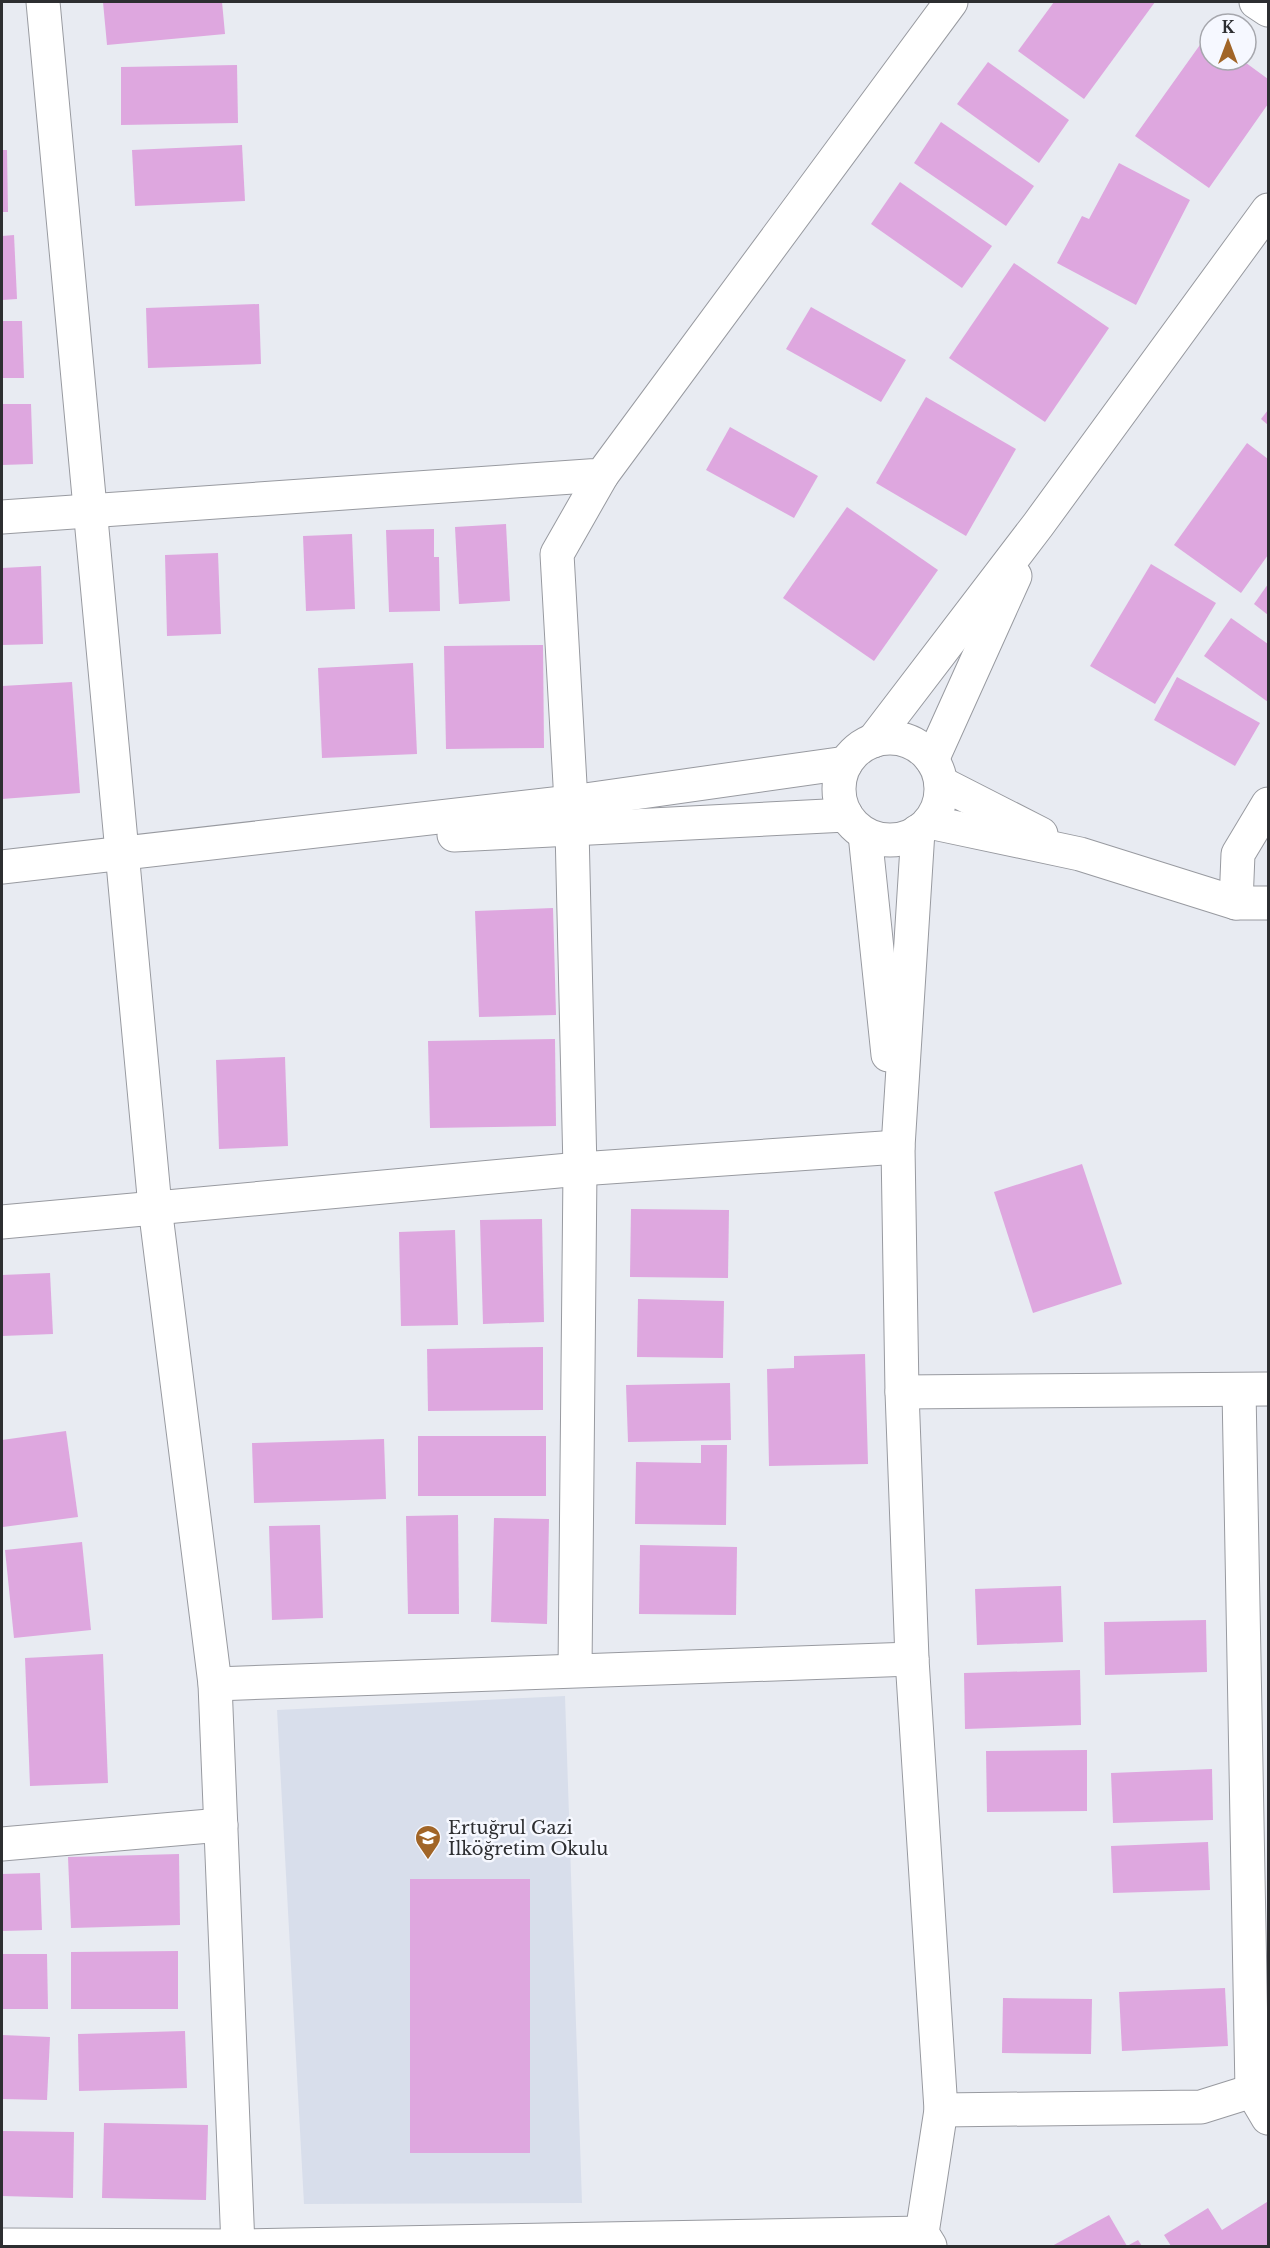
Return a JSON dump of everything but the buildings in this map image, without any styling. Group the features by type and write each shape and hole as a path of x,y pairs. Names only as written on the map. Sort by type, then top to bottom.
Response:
{"street":[{"path":"43,2 154,1207 215,1684 238,2246"},
{"path":"575,1670 580,1169 571,815 557,554 602,475 951,2"},
{"path":"1256,2 1269,10"},
{"path":"1038,525 937,771 938,804 924,826 906,837 892,840 879,838 856,824 840,802 838,789 840,775 846,763 853,754 873,741 1038,525 1269,210"},
{"path":"2,517 602,475"},
{"path":"873,741 890,738 906,740 921,748 937,771 1080,854"},
{"path":"2,867 120,853 571,815 846,763"},
{"path":"1236,903 1238,854 1269,804"},
{"path":"571,815 856,824"},
{"path":"856,824 898,1147"},
{"path":"924,826 1080,854 1236,903 1269,903"},
{"path":"2,2245 238,2246 926,2240 941,2110 912,1659 902,1392 898,1147 924,826"},
{"path":"2,1222 580,1169 898,1147"},
{"path":"902,1392 1254,1389 1256,1694 1263,2096 1201,2107 941,2110"},
{"path":"215,1684 912,1659"},
{"path":"2,1845 221,1825"}],"shaded area":[{"name":"Ertuğrul Gazi İlköğretim Okulu","path":"565,1696 582,2203 304,2204 277,1710"}],"place":[{"name":"Ertuğrul Gazi İlköğretim Okulu","path":"428,1861"}]}
